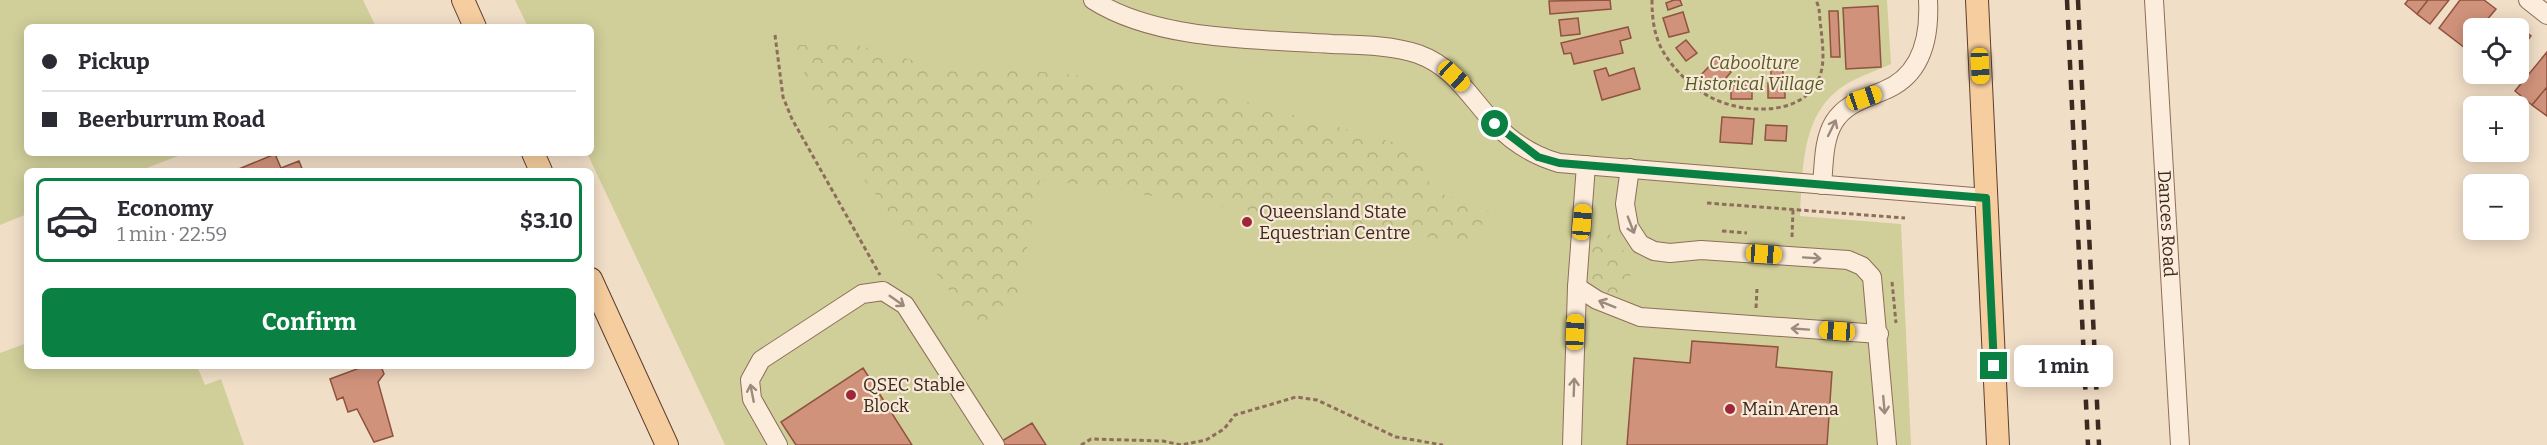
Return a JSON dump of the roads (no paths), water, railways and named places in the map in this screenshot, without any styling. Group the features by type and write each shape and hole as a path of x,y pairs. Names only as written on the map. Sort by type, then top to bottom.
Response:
{"main road":[{"path":"463,0 474,24"},
{"path":"1977,0 1998,445"},
{"path":"594,286 667,445"}],"street":[{"path":"1093,0 1150,24 1194,33 1378,46 1416,54 1443,66 1465,86 1495,124 1538,157 1559,163 1986,198"},
{"path":"1822,185 1825,152 1834,122 1850,105 1895,85 1917,64 1925,47 1928,32 1928,0"},
{"name":"Dances Road","path":"2154,0 2180,445"},
{"path":"2528,0 2547,15"},
{"path":"1572,445 1577,287 1587,165"},
{"path":"1630,168 1625,204 1629,227 1640,244 1654,251 1670,253 1701,250 1848,260 1862,266 1872,277 1879,334 1887,445"},
{"path":"1577,287 1597,300 1640,317 1879,334"},
{"path":"778,445 752,399 750,380 761,360 862,294 883,291 905,305 995,445"}],"railway":[{"path":"2067,0 2088,445"},
{"path":"2078,0 2099,445"}],"place":[{"name":"Queensland State Equestrian Centre","path":"1247,222"},
{"name":"QSEC Stable Block","path":"851,395"},
{"name":"Main Arena","path":"1730,409"}],"park label":[{"name":"Caboolture Historical Village","path":"1754,73"}]}
